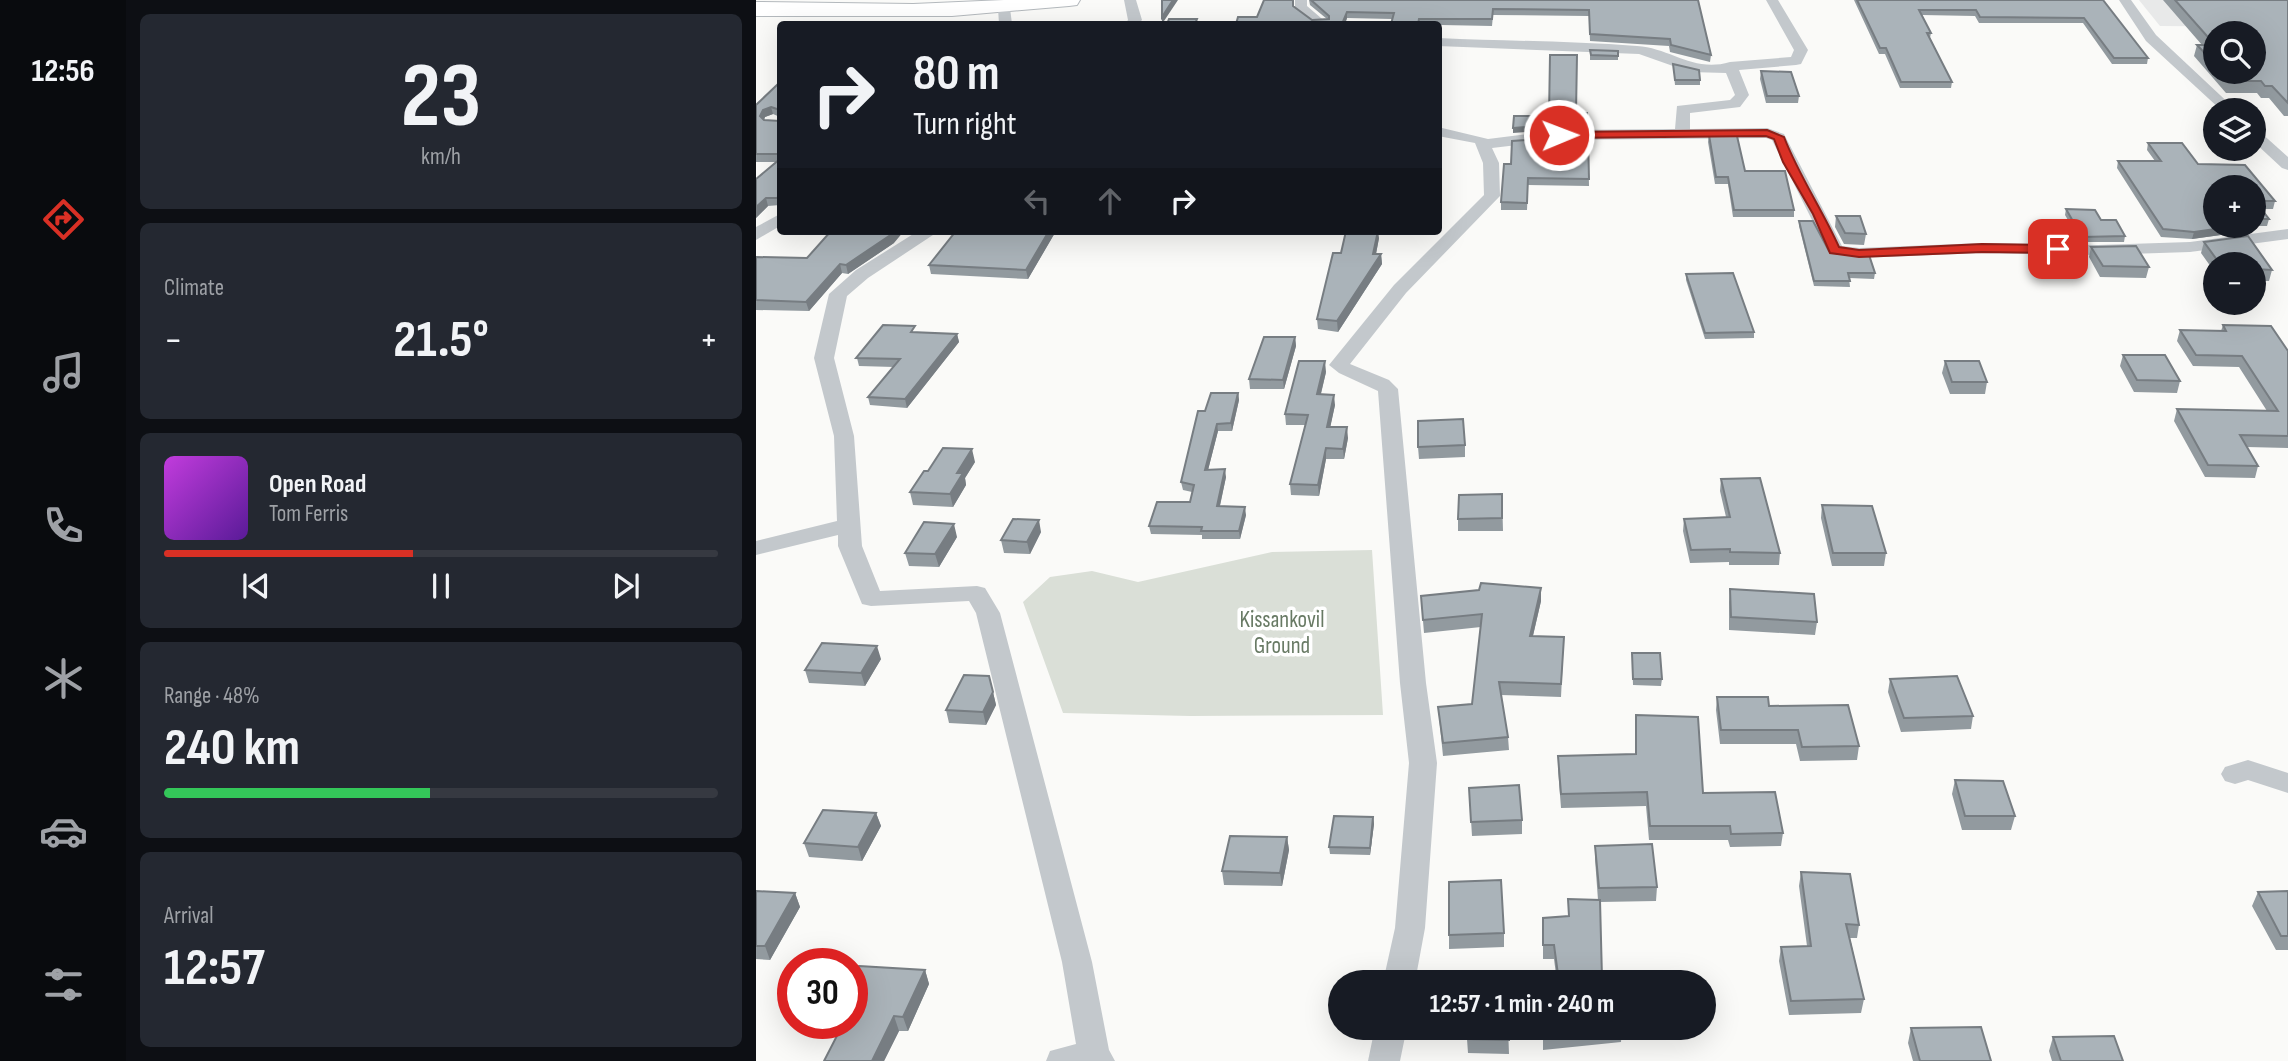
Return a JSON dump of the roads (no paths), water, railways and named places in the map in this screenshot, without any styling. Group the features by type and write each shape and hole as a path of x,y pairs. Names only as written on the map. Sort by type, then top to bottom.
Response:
{"highway":[{"path":"756,9 1005,16 1069,0"}],"street":[{"path":"1130,0 1134,21"},
{"path":"1301,0 1300,7 1318,21"},
{"path":"1683,134 1682,109 1735,104 1742,95 1730,66 1796,61 1801,50 1772,0"},
{"path":"2125,0 2151,38 2216,98"},
{"path":"1442,42 1640,50 1690,68 1732,69"},
{"path":"1401,970 1410,928 1423,762 1394,469 1391,402 1388,389 1373,378 1352,374 1339,365 1400,289 1492,196 1491,163 1482,140 1442,132"},
{"path":"1483,144 1559,135 1767,133 1779,137 1788,162 1835,250 1859,253 1982,248 2190,247 2288,234"},
{"path":"2266,145 2288,165"},
{"path":"756,235 777,221"},
{"path":"924,235 862,274 838,294 824,358 844,436 850,546 871,599 977,593 988,613 1077,962 1097,1057 1062,1061"},
{"path":"756,548 849,525"},
{"path":"2235,774 2248,770 2288,783"},
{"path":"1384,1061 1388,1040"}],"park label":[{"name":"Kissankovil Ground","path":"1282,633"}]}
